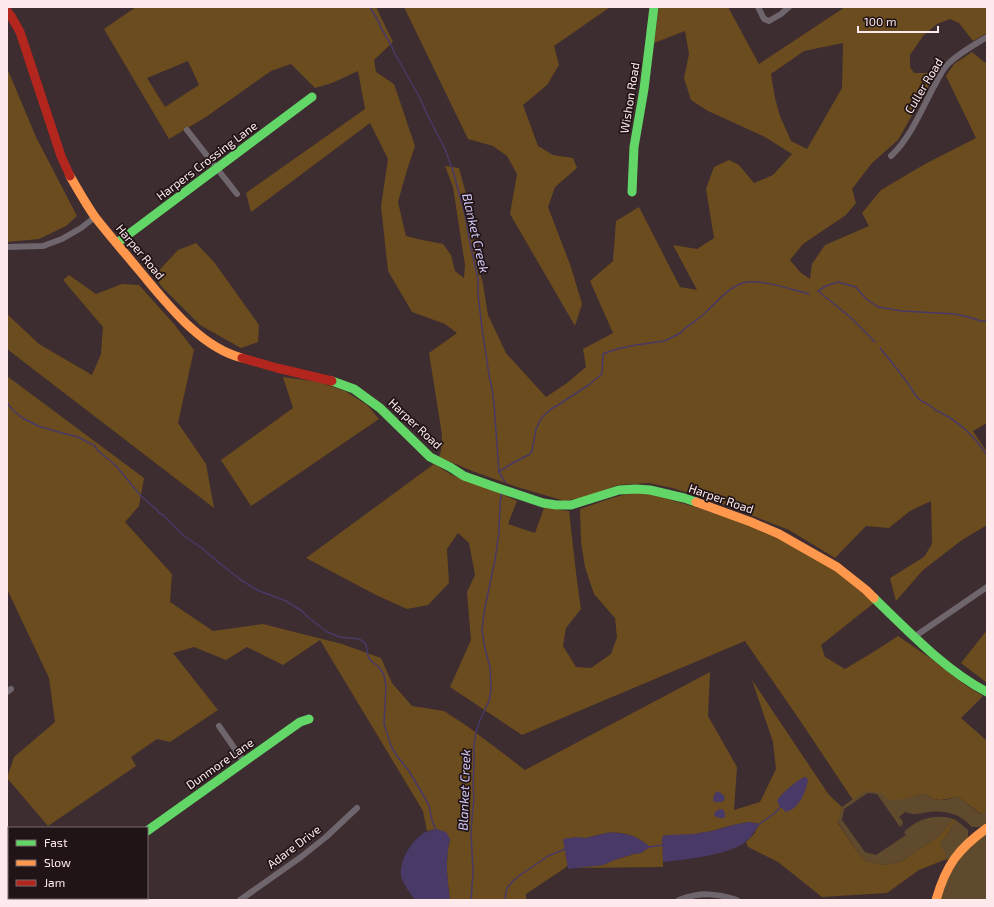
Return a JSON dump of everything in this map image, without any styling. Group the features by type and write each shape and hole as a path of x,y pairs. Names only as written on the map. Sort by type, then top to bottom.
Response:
{"street":[{"name":"Wishon Road","path":"632,192 634,147 644,89 654,7"},
{"path":"758,7 764,19 769,21 789,7"},
{"name":"Harper Road","path":"7,11 20,32 61,156 67,171 80,194 95,217 117,243 185,322 203,338 220,349 238,356 277,368 334,381 354,389 365,396 391,418 430,457 464,476 495,487 543,503 556,505 571,505 619,490 636,488 650,490 669,494 720,510 779,534 837,567 866,590 914,637 944,663 974,686 987,692"},
{"name":"Culler Road","path":"891,156 897,151 911,130 947,64 987,37"},
{"name":"Harpers Crossing Lane","path":"117,243 312,97"},
{"path":"187,130 237,194"},
{"path":"7,247 43,246 62,239 81,228 95,217"},
{"path":"914,637 987,587"},
{"name":"Dunmore Lane","path":"148,829 300,722 309,719"},
{"path":"219,726 244,762"},
{"name":"Adare Drive","path":"240,900 301,858 326,837 356,808"},
{"path":"936,900 945,874 955,858 966,846 987,828"},
{"path":"679,900 688,896 702,894 717,895 737,900"}],"shaded area":[{"path":"136,7 376,7 393,42 374,60 376,72 394,84 415,146 398,202 406,236 443,244 451,255 455,271 464,278 465,265 453,187 445,166 459,168 466,194 488,315 506,353 546,397 567,383 586,367 583,349 613,333 590,281 613,261 616,221 639,207 680,287 697,290 673,245 697,249 714,238 706,189 714,167 729,160 739,165 754,183 773,175 792,154 765,137 708,111 691,100 684,78 689,54 685,31 654,43 659,7 728,7 759,64 845,7 987,7 987,33 973,41 959,23 950,19 937,24 923,36 910,55 910,67 914,73 936,73 898,140 872,163 852,189 856,203 846,215 803,244 790,260 801,273 810,279 812,264 825,245 869,226 862,213 881,190 925,164 976,138 946,76 954,64 972,52 987,64 987,423 973,431 987,452 987,525 962,540 923,570 896,601 890,578 924,557 932,544 931,501 910,511 889,528 866,526 835,558 789,530 712,500 672,488 649,483 618,485 589,496 565,501 517,487 472,471 439,457 442,435 429,353 457,333 445,324 412,312 388,271 381,206 388,159 370,123 251,212 246,193 365,109 358,71 332,83 315,88 291,64 271,71 206,117 169,139 104,29","holes":["843,43 842,88 807,149 791,141 780,116 771,74 804,51","188,61 199,85 165,107 147,78"]},
{"path":"404,7 610,7 554,46 559,65 547,85 523,105 538,146 553,155 573,158 577,168 555,187 548,207 571,267 582,304 575,326 510,214 517,174 507,156 493,146 468,139"},
{"path":"7,68 36,137 77,216 66,226 39,239 7,242"},
{"path":"196,243 214,262 259,325 258,342 241,348 200,325 161,286 155,275 178,250"},
{"path":"69,275 96,294 122,284 139,285 174,324 194,350 178,423 206,464 214,508 7,349 7,314 39,344 92,375 101,354 103,327 63,280"},
{"path":"7,376 144,478 139,506 125,522 172,574 170,602 213,631 263,624 342,644 381,658 392,683 412,706 444,711 467,726 525,770 710,672 708,716 737,767 734,810 760,802 776,769 773,742 752,680 829,795 842,807 838,823 858,853 866,861 884,865 901,862 940,835 953,819 956,820 940,844 945,854 945,858 950,859 919,870 887,893 822,897 778,862 748,847 746,842 754,834 759,824 749,822 694,834 663,862 663,867 568,868 603,865 614,860 641,853 649,847 645,843 630,835 607,833 585,838 564,839 568,865 526,894 526,900 450,900 447,854 450,839 436,829 427,831 423,811 320,640 283,665 247,647 226,660 194,647 173,653 218,710 170,742 157,739 131,757 136,766 48,826 7,778 14,757 55,722 49,678 7,589"},
{"path":"283,377 319,382 345,391 367,405 379,419 251,506 221,460 293,408"},
{"path":"434,464 452,475 494,490 517,501 508,524 535,533 544,508 569,511 581,609 566,628 563,646 576,667 591,668 611,654 617,637 615,618 594,594 585,567 581,542 580,509 639,491 699,508 752,526 810,554 830,566 874,603 821,645 825,657 845,669 898,636 965,685 983,696 961,718 986,740 987,743 987,810 981,814 957,796 940,800 922,794 903,799 889,800 881,793 866,791 853,800 745,641 522,735 450,687 471,640 467,592 475,575 469,543 458,533 447,549 449,583 428,605 407,609 376,595 306,558"},
{"path":"987,630 987,683 961,663"},
{"path":"804,777 808,780 804,795 795,807 786,812 780,807 777,800 789,787"},
{"path":"866,790 916,796 924,794 940,800 957,796 980,814 987,810 987,823 981,827 972,827 958,816 947,812 915,814 905,812 899,817 903,824 900,827 877,794 868,793 844,809 842,820 865,852 876,855 906,835 904,832 909,827 927,818 947,817 953,819 940,835 901,862 884,865 866,861 858,853 838,822 842,807"},
{"path":"717,791 725,797 722,802 714,802 713,797"},
{"path":"720,809 725,812 724,818 714,816 715,812"},
{"path":"956,820 968,830 968,839 950,859 945,858 940,844"},
{"path":"749,822 760,824 744,843 737,847 717,854 663,862 663,836 694,834"},
{"path":"436,829 446,832 450,839 447,854 447,869 450,900 415,900 402,879 402,865 406,853 417,839 424,833"},
{"path":"987,831 987,900 939,900 943,886 958,858"},
{"path":"606,833 630,835 650,847 641,853 614,860 603,865 568,869 563,839 576,837 586,838"},
{"path":"8,854 8,899 45,900 7,900"}],"waterway":[{"name":"Blanket Creek","path":"370,7 420,98 445,149 453,171 465,215 478,279 478,295 482,328 494,404 499,472 505,482"},
{"path":"818,291 826,286 838,282 856,287 866,299 878,307 902,311 955,314 981,321 987,321"},
{"path":"500,471 530,454 532,451 536,429 542,417 551,409 590,384 602,374 603,354 625,347 665,341 682,332 704,314 728,291 743,283 767,283 809,294"},
{"path":"818,291 850,317 875,342"},
{"path":"880,348 918,398 958,423 976,441 987,455"},
{"path":"7,403 21,417 38,426 78,437 95,446 97,450 114,464 142,497 159,513 163,515 183,535 241,580 257,590 286,601 302,611 327,632 340,637 359,639 364,642 371,661 379,667 384,675 386,686 384,724 391,746 409,771 429,805 436,831"},
{"name":"Blanket Creek","path":"471,900 473,872 471,833 474,799 474,745 476,732 489,701 491,690 490,667 482,630 485,607 495,560 502,492"},
{"path":"758,825 775,813 780,807"},
{"path":"649,847 663,845"},
{"path":"505,900 506,891 509,885 516,878 548,856 565,849 567,850"}],"traffic: fast":[{"path":"632,192 634,147 644,89 654,7"},
{"path":"117,243 312,97"},
{"path":"332,381 354,389 380,408 430,457 464,476 543,503 571,505 619,490 636,489 650,490 696,502"},
{"path":"874,598 913,636 942,661 957,673 987,692"},
{"path":"148,830 300,722 309,719"}],"traffic: slow":[{"path":"70,176 95,217 184,322 212,344 226,352 242,358"},
{"path":"696,502 779,534 837,567 874,598"},
{"path":"936,900 944,877 954,859 968,843 987,828"}],"traffic: jam":[{"path":"7,11 20,32 61,156 70,176"},
{"path":"242,358 332,381"}]}
